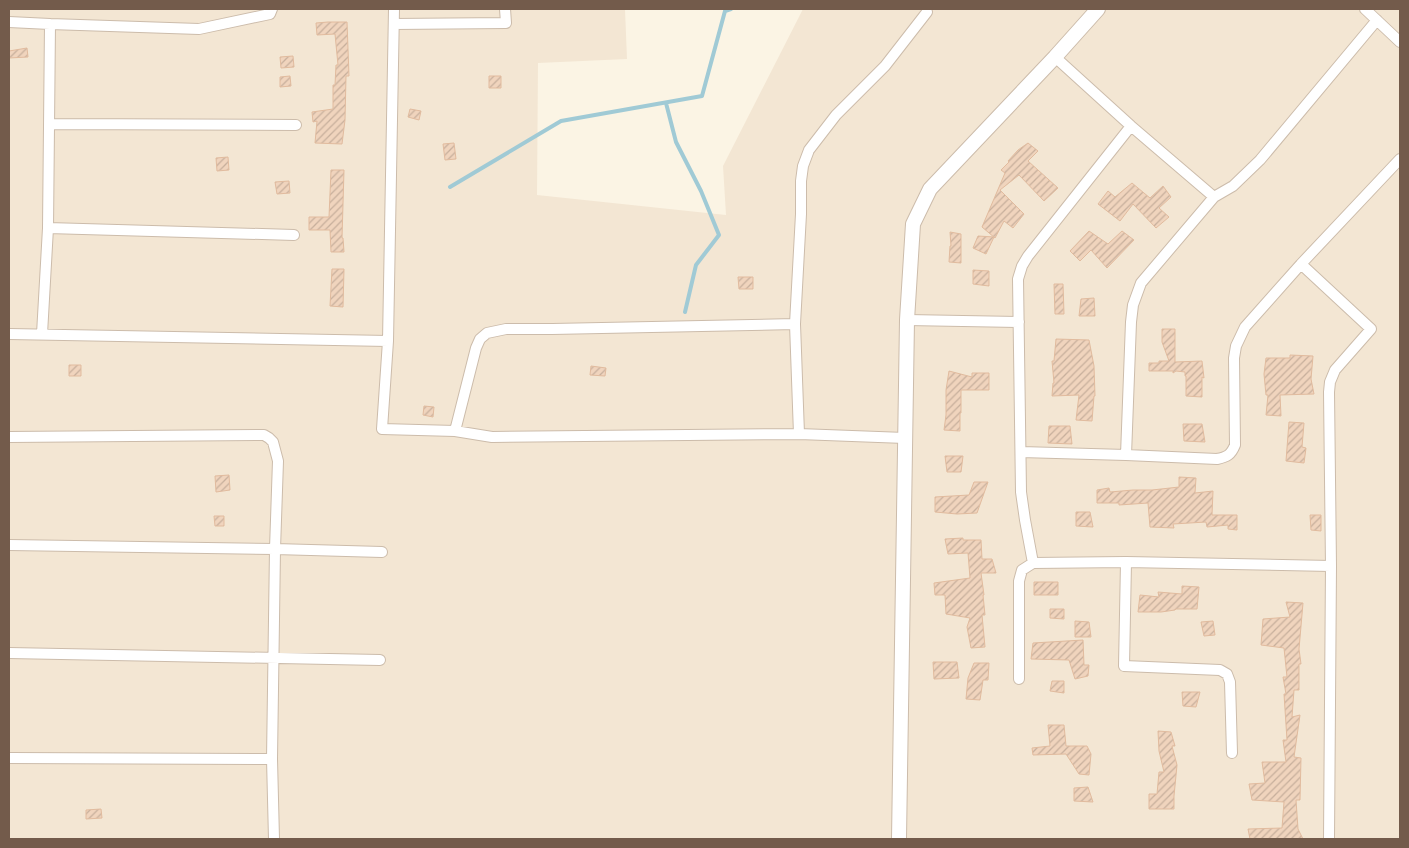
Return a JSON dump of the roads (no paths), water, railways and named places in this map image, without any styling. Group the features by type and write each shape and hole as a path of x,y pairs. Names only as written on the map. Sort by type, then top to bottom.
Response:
{"street":[{"path":"9,22 199,29 270,14 272,9"},
{"path":"394,9 388,341 382,429 455,431 492,438 799,434 905,438"},
{"path":"394,24 506,23 505,9"},
{"path":"899,839 907,320 913,224 930,189 1098,9"},
{"path":"1365,9 1400,42"},
{"path":"799,434 795,324 803,166 809,150 836,115 884,66 927,12"},
{"path":"1126,455 1130,322 1133,305 1141,283 1214,198 1233,186 1260,160 1377,20"},
{"path":"42,334 48,228 50,24"},
{"path":"1054,57 1214,198"},
{"path":"50,124 296,125"},
{"path":"1034,563 1021,492 1018,279 1022,266 1028,256 1131,126"},
{"path":"1021,452 1217,459 1232,453 1235,445 1234,358 1236,346 1246,327 1301,264 1400,159"},
{"path":"48,228 294,235"},
{"path":"1301,264 1371,329 1335,370 1330,382 1329,392 1331,566 1329,839"},
{"path":"907,320 1019,322"},
{"path":"455,431 476,348 480,339 487,333 506,329 795,324"},
{"path":"9,334 388,341"},
{"path":"9,437 264,435 273,442 278,460 272,760 274,839"},
{"path":"9,545 382,552"},
{"path":"1019,679 1019,581 1022,570 1034,563 1126,562 1331,566"},
{"path":"1126,562 1124,666 1220,670 1227,674 1230,682 1232,753"},
{"path":"9,654 380,660"},
{"path":"9,758 272,760"}],"waterway":[{"path":"450,187 561,121 702,96 725,11 731,9"},
{"path":"666,103 676,142 701,191 719,235 696,265 685,312"}]}
